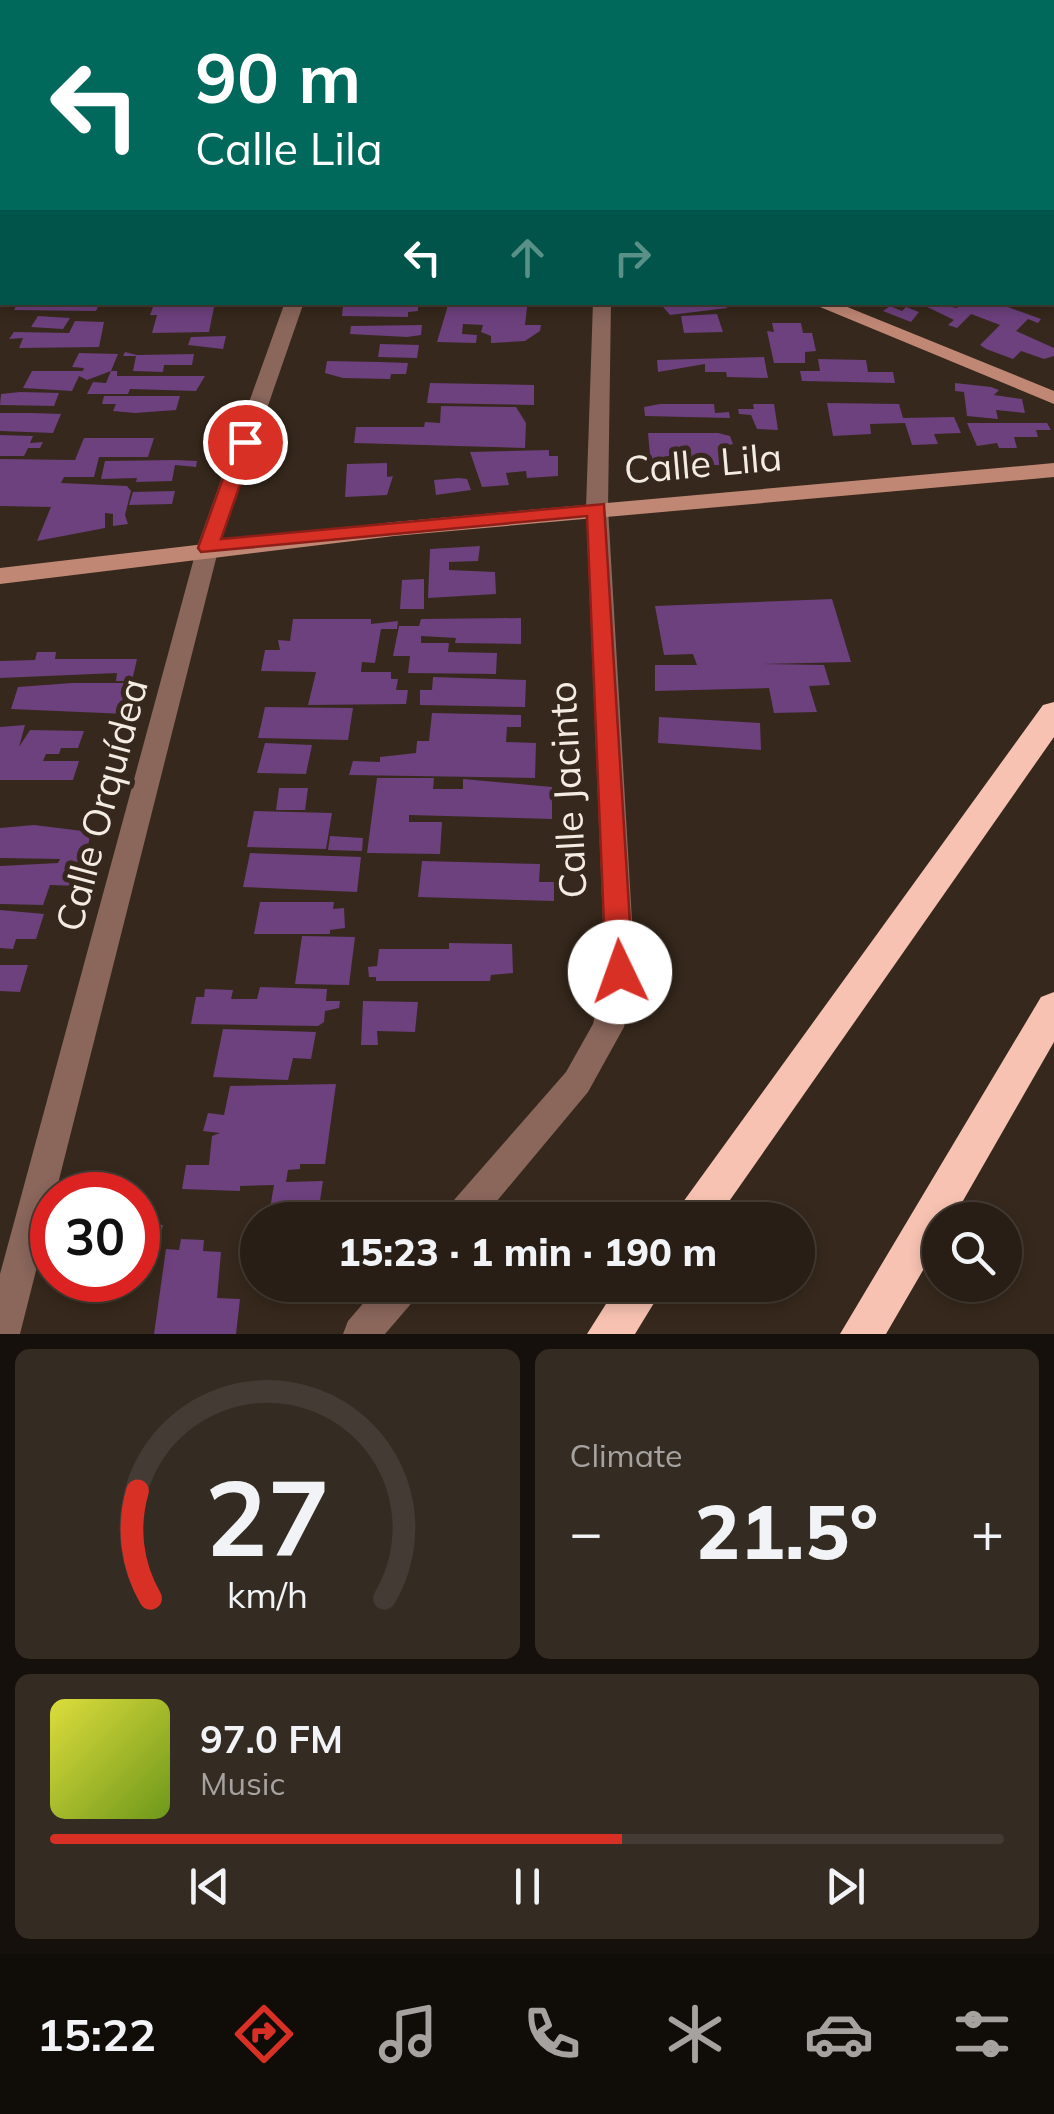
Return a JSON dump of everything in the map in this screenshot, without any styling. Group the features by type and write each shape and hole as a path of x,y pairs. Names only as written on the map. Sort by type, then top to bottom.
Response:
{"highway":[{"path":"703,1202 1054,712"},
{"path":"862,1334 1054,1008"},
{"path":"609,1334 632,1302"}],"street":[{"name":"Calle Orquídea","path":"2,1334 208,548 294,305"},
{"name":"Calle Jacinto","path":"474,1202 577,1082 608,1027 620,972 597,508 602,305"},
{"path":"824,305 1054,398"},
{"name":"Calle Lila","path":"0,576 208,548 597,508 1054,470"},
{"path":"362,1334 389,1302"}],"building":[{"path":"16,305 99,305 96,311 14,310"},
{"path":"154,305 234,305 214,307 209,332 152,333 157,315 150,315"},
{"path":"414,305 418,311 408,312 408,317 342,316 343,306"},
{"path":"448,305 527,307 525,325 541,325 540,331 525,341 491,343 491,336 481,332 483,325 463,324 462,334 477,335 476,343 437,342"},
{"path":"662,305 727,308 670,315"},
{"path":"923,305 957,308 1002,305 1041,319 1038,323 1028,319 1016,331 1054,348 1054,356 1044,359 1021,351 1013,359 980,345 1000,325 971,314 957,328 948,325 954,320"},
{"path":"890,306 919,312 911,322 883,311"},
{"path":"717,314 723,332 684,333 681,316"},
{"path":"38,316 70,318 63,329 31,327"},
{"path":"75,321 104,322 99,347 19,348 23,338 9,339 14,332 69,333"},
{"path":"772,323 801,323 803,333 812,333 816,351 805,352 805,363 774,363 767,331 774,332"},
{"path":"422,325 421,335 407,337 350,334 351,326"},
{"path":"226,336 223,349 188,345 191,337"},
{"path":"380,344 419,345 417,358 378,357"},
{"path":"125,352 194,354 192,365 164,365 163,372 133,371 136,356 123,356"},
{"path":"79,353 118,354 111,371 87,380 79,376 72,391 23,388 32,371 83,371 84,368 72,367"},
{"path":"764,357 768,378 727,377 726,372 705,372 705,364 658,372 657,360"},
{"path":"818,359 866,360 868,372 893,372 895,383 802,381 800,371 820,371"},
{"path":"327,361 408,363 406,374 391,374 390,379 343,378 325,373"},
{"path":"111,371 117,371 117,376 205,376 196,391 130,389 128,394 87,394 93,382 106,383"},
{"path":"430,383 534,385 534,405 427,403"},
{"path":"955,383 991,387 999,390 994,395 1022,399 1025,413 996,410 998,419 967,416 964,392 955,391"},
{"path":"59,393 54,406 0,405 1,394"},
{"path":"104,396 180,396 176,410 135,413 113,411 116,404 102,404"},
{"path":"827,403 899,404 903,418 954,417 961,433 934,434 938,444 912,445 905,423 870,424 871,434 833,436"},
{"path":"714,404 715,413 729,412 730,418 645,416 644,407"},
{"path":"753,404 774,404 778,430 757,429 751,415 739,414 738,409 754,409"},
{"path":"441,406 516,407 526,423 525,448 354,443 356,427 424,427 425,422 440,423"},
{"path":"0,413 61,414 53,433 0,431"},
{"path":"967,423 1047,423 1051,430 1036,430 1038,437 1014,437 1017,448 999,448 997,443 977,446"},
{"path":"648,433 718,433 730,436 733,444 720,447 723,465 651,465"},
{"path":"0,435 33,436 30,443 43,442 40,448 28,448 24,456 0,456"},
{"path":"84,438 154,438 148,457 99,457 94,477 64,477 61,483 127,486 131,491 125,515 128,524 113,526 113,514 105,513 105,528 37,541 51,507 0,506 0,459 75,460"},
{"path":"549,450 549,456 558,456 558,476 527,478 526,471 506,473 509,485 482,487 470,452"},
{"path":"105,461 197,461 196,467 175,465 172,481 136,482 137,478 101,479"},
{"path":"387,463 387,477 393,476 387,495 345,497 347,464"},
{"path":"467,479 471,490 436,495 434,480"},
{"path":"175,491 172,504 129,505 133,492"},
{"path":"480,546 478,561 449,562 449,570 495,572 496,594 428,598 430,549"},
{"path":"424,579 424,609 400,609 402,580"},
{"path":"832,599 851,662 763,664 824,665 830,685 809,686 817,712 774,713 769,688 655,691 655,665 697,665 693,654 664,655 655,606"},
{"path":"521,618 521,644 455,643 456,638 421,636 421,643 449,643 448,652 497,653 496,674 408,673 410,656 393,656 399,626 419,626 421,619"},
{"path":"293,619 371,619 371,624 398,621 397,629 381,629 375,663 362,662 361,672 391,672 391,679 398,679 396,690 408,690 406,704 308,705 316,672 261,671 265,650 280,650 278,640 290,641"},
{"path":"37,652 56,652 55,659 137,659 132,681 116,681 117,673 0,678 0,661 35,660"},
{"path":"433,677 526,680 525,707 420,705 420,690 432,690"},
{"path":"135,683 126,714 11,709 18,687"},
{"path":"265,707 353,708 348,740 258,738"},
{"path":"432,713 521,715 521,727 507,727 506,742 536,743 535,778 349,775 353,761 380,762 380,757 416,753 417,741 429,741"},
{"path":"659,717 760,723 761,750 658,743"},
{"path":"25,725 19,747 30,730 84,731 78,748 61,748 59,754 46,754 43,761 79,761 73,780 0,780 0,727"},
{"path":"265,743 312,745 306,774 257,773"},
{"path":"377,778 434,778 433,789 463,789 463,779 552,787 552,819 409,815 409,822 442,822 440,854 367,853"},
{"path":"279,788 308,788 305,810 276,810"},
{"path":"254,811 332,813 326,849 247,847"},
{"path":"34,825 91,832 79,886 50,885 43,905 0,904 0,866 58,863 60,859 0,858 0,828"},
{"path":"330,836 363,838 362,851 328,850"},
{"path":"250,853 361,857 357,892 243,887"},
{"path":"422,861 540,864 539,882 554,882 554,901 418,897"},
{"path":"260,902 334,902 333,909 344,908 345,928 330,930 330,934 254,934"},
{"path":"0,910 44,914 36,939 16,939 13,949 0,948"},
{"path":"302,936 355,937 349,985 295,984"},
{"path":"449,943 512,944 513,973 491,975 490,981 376,981 376,977 369,977 368,967 377,966 379,949 449,949"},
{"path":"0,965 28,965 20,992 0,991"},
{"path":"260,987 327,989 326,1001 340,1001 339,1008 325,1011 324,1022 318,1026 191,1024 196,997 204,997 205,989 233,990 231,999 257,999"},
{"path":"363,1001 418,1002 415,1032 377,1031 378,1045 361,1045"},
{"path":"223,1029 316,1032 311,1059 293,1058 288,1080 213,1077"},
{"path":"336,1084 325,1164 300,1164 300,1169 288,1170 286,1182 323,1181 320,1202 271,1202 274,1185 240,1186 240,1191 182,1189 186,1165 209,1165 212,1136 220,1133 203,1131 208,1113 224,1115 230,1086"},
{"path":"181,1239 204,1240 203,1251 221,1252 217,1298 240,1299 236,1334 154,1334 166,1249 179,1250"}],"route":[{"path":"245,442 208,548 597,508 620,972"}]}
